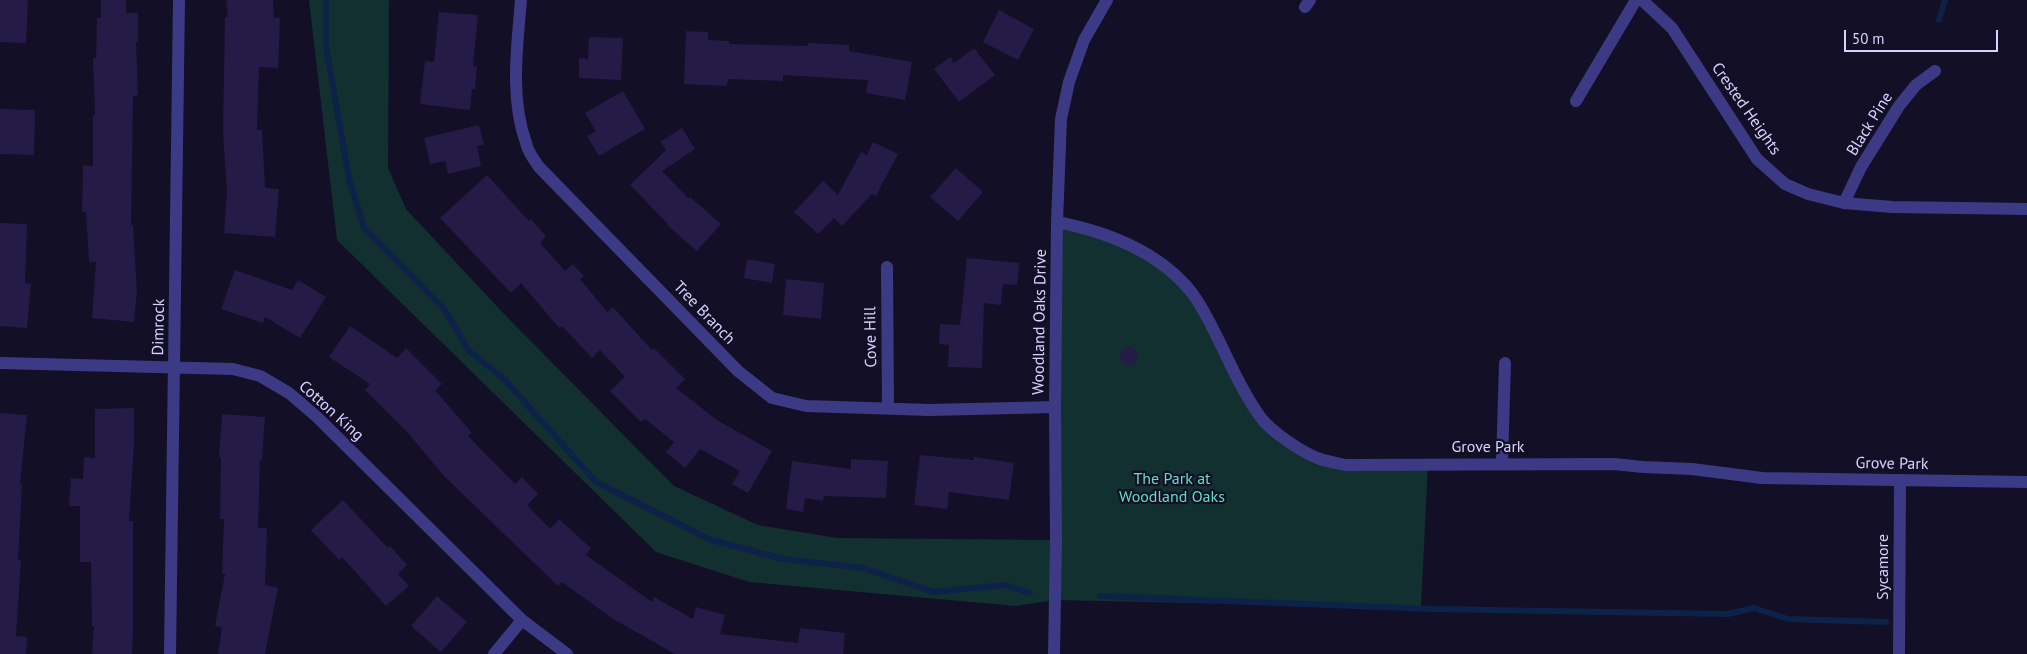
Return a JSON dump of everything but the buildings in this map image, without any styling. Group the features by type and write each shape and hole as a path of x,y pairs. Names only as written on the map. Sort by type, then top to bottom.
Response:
{"street":[{"name":"Dimrock","path":"170,654 178,0"},
{"name":"Tree Branch","path":"520,0 516,73 520,120 526,145 539,167 738,371 772,398 806,406 888,407 930,410 1055,407"},
{"name":"Woodland Oaks Drive","path":"1054,654 1057,222 1061,119 1069,82 1084,40 1107,0"},
{"path":"1576,101 1636,0"},
{"name":"Crested Heights","path":"1642,0 1672,28 1758,159 1785,184 1808,194 1844,203 1892,207 2027,209"},
{"name":"Black Pine","path":"1844,203 1861,167 1899,106 1916,85 1935,70"},
{"name":"Grove Park","path":"1057,222 1086,228 1129,243 1167,267 1191,291 1204,310 1242,387 1262,420 1290,443 1319,459 1346,465 1614,464 1692,469 1762,478 2027,482"},
{"name":"Cove Hill","path":"886,268 888,407"},
{"name":"Cotton King","path":"0,363 174,367 242,372 260,376 289,393 318,417 522,620 567,654"},
{"path":"1502,463 1505,363"},
{"name":"Sycamore","path":"1899,654 1900,481"},
{"path":"494,654 522,620"}],"green space":[{"name":"The Park at Woodland Oaks","path":"309,0 389,0 388,168 406,209 507,317 674,486 758,525 837,538 1056,540 1057,222 1129,243 1191,291 1262,420 1319,459 1428,464 1421,608 1055,600 1016,606 749,582 656,552 337,240"}],"waterway":[{"path":"326,0 326,46 349,179 364,228 444,309 469,351 504,379 596,482 711,540 783,559 863,568 933,592 1005,585 1030,593"},
{"path":"1939,20 1945,0"},
{"path":"1100,596 1431,609 1728,614 1754,608 1788,619 1886,622"}]}
